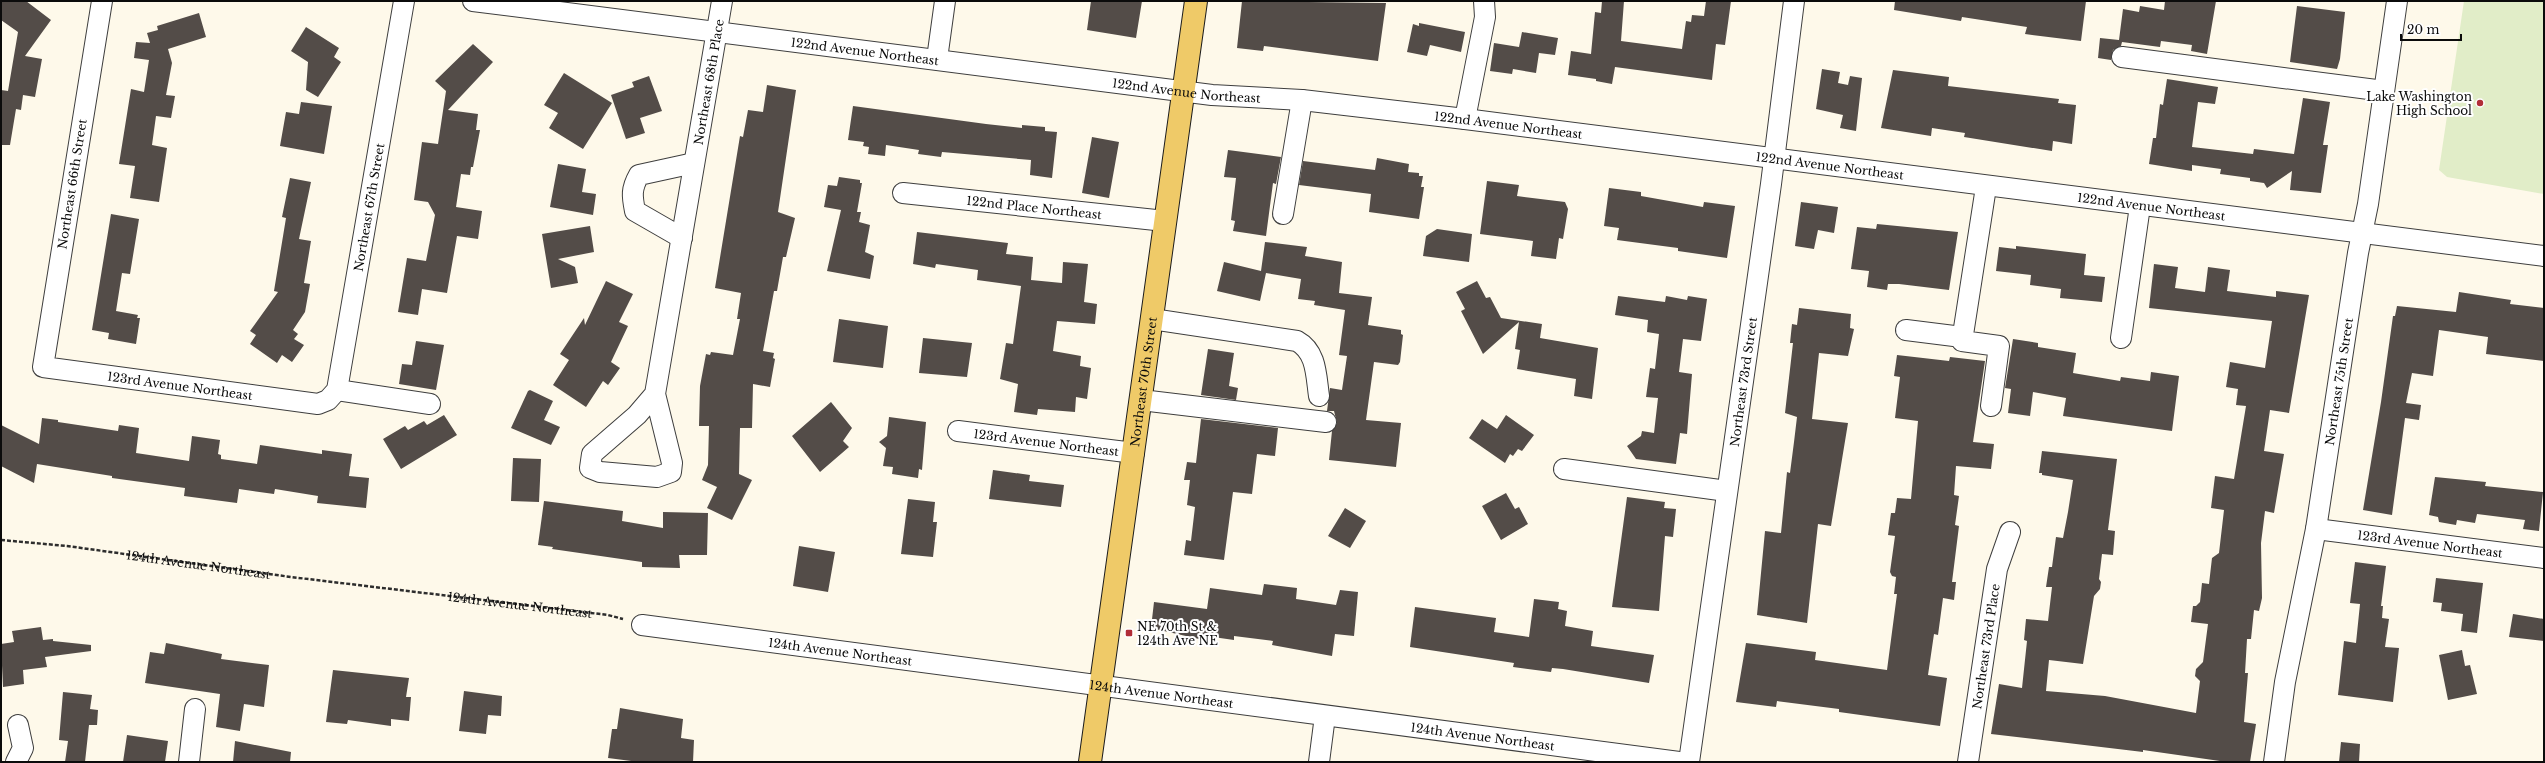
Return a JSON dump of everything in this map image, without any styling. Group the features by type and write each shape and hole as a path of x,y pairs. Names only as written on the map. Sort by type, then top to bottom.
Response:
{"main road":[{"name":"Northeast 70th Street","path":"1090,762 1196,1"}],"street":[{"name":"Northeast 66th Street","path":"43,367 102,1"},
{"name":"Northeast 67th Street","path":"336,390 404,1"},
{"name":"122nd Avenue Northeast","path":"473,1 1212,95 1302,100 1465,120 1986,187 2544,256"},
{"name":"Northeast 68th Place","path":"655,394 637,415 592,454 590,468 600,472 657,477 671,472 672,462 655,394 694,163 718,33 722,1"},
{"path":"937,59 945,1"},
{"path":"1465,120 1485,17 1484,1"},
{"name":"Northeast 73rd Street","path":"1689,762 1775,159 1794,1"},
{"name":"Northeast 75th Street","path":"2274,762 2285,682 2316,528 2397,1"},
{"path":"2122,57 2384,91"},
{"path":"1283,214 1302,100"},
{"path":"682,238 636,211 631,194 632,186 638,175 694,163"},
{"path":"1986,187 1962,342 1999,346 1991,406"},
{"name":"122nd Place Northeast","path":"903,193 1165,221"},
{"path":"2121,338 2140,206"},
{"path":"1152,319 1297,341 1307,346 1314,361 1319,396"},
{"path":"1906,330 1962,337"},
{"name":"123rd Avenue Northeast","path":"43,367 318,404 328,400 336,390"},
{"path":"336,390 430,404"},
{"path":"1141,400 1326,422"},
{"name":"123rd Avenue Northeast","path":"958,431 1134,453"},
{"path":"1564,469 1727,491"},
{"name":"123rd Avenue Northeast","path":"2316,528 2544,558"},
{"name":"Northeast 73rd Place","path":"1968,762 1997,569 2010,532"},
{"name":"124th Avenue Northeast","path":"642,625 1325,716 1598,757 1679,762"},
{"path":"189,762 195,708"},
{"path":"1319,762 1325,716"},
{"path":"16,762 23,748 18,726"}],"path":[{"name":"124th Avenue Northeast","path":"1,540 67,546 291,577 608,615 642,625"}],"green space":[{"name":"Lake Washington High School","path":"2464,1 2544,1 2544,194 2447,177 2439,170"}],"building":[{"path":"1,1 26,1 51,20 25,56 42,59 35,97 23,95 21,110 16,109 10,145 1,145 1,90 8,91 18,32 1,20"},
{"path":"1091,1 1142,1 1136,38 1087,30"},
{"path":"1242,1 1386,3 1378,61 1264,46 1263,51 1237,48"},
{"path":"1602,1 1624,1 1621,41 1682,49 1686,21 1691,22 1692,15 1704,16 1706,1 1731,1 1725,45 1716,44 1712,80 1615,67 1612,84 1596,81 1596,79 1568,75 1571,51 1591,54 1595,12 1601,13"},
{"path":"1895,1 2086,1 2081,41 2025,34 2027,27 1962,17 1961,21 1894,10"},
{"path":"2165,1 2216,1 2207,54 2191,51 2192,45 2161,41 2160,47 2122,42 2121,46 2113,50 2111,60 2098,58 2100,38 2119,40 2123,9 2139,12 2140,6 2164,10"},
{"path":"2297,6 2345,12 2340,59 2337,69 2290,62"},
{"path":"199,13 206,37 168,49 172,63 166,95 175,96 171,118 156,116 152,145 167,148 159,202 130,198 135,166 119,164 131,89 144,92 149,60 134,58 136,42 150,43 147,33 158,30 157,26"},
{"path":"1419,23 1465,32 1461,52 1430,45 1427,56 1407,52 1413,24 1419,26"},
{"path":"306,27 339,48 334,57 341,62 318,97 306,90 308,62 291,51"},
{"path":"1522,32 1558,38 1555,55 1539,53 1536,73 1513,69 1512,74 1490,71 1494,43 1519,47"},
{"path":"473,44 493,62 448,110 478,114 476,130 480,130 473,167 471,167 470,175 461,174 456,207 482,211 478,239 457,236 447,293 422,289 418,315 398,312 407,258 426,261 435,215 428,202 414,200 422,142 438,144 446,91 435,81"},
{"path":"1822,69 1840,72 1838,83 1848,85 1850,76 1862,78 1856,131 1840,128 1843,115 1816,109"},
{"path":"1893,70 1949,77 1948,86 2059,99 2058,103 2076,105 2072,144 2053,141 2052,151 1964,137 1965,133 1932,128 1931,136 1881,128"},
{"path":"564,73 612,103 583,149 549,128 558,113 544,105"},
{"path":"649,76 662,111 640,118 645,133 626,139 611,95 634,87 632,82"},
{"path":"2167,79 2218,87 2215,104 2198,102 2192,147 2253,154 2254,149 2294,154 2303,98 2330,102 2323,145 2328,145 2321,193 2290,190 2292,171 2267,188 2264,183 2250,181 2250,178 2220,174 2221,169 2192,165 2192,171 2149,164 2153,138 2156,138 2160,104 2163,105"},
{"path":"767,85 796,90 778,212 795,218 786,257 783,257 777,291 774,291 763,351 774,353 773,358 775,359 770,387 753,384 752,428 740,428 739,474 752,480 732,520 707,508 717,487 702,480 708,465 709,426 699,426 700,386 706,354 710,355 711,352 733,355 740,319 737,319 741,293 715,288 740,136 743,137 748,110 763,112"},
{"path":"301,102 332,106 324,154 280,146 286,112 299,114"},
{"path":"853,106 1022,128 1022,125 1045,127 1045,131 1057,132 1052,178 1030,175 1031,160 942,152 941,157 918,154 919,150 886,145 885,156 868,154 869,147 863,146 864,142 848,140"},
{"path":"1092,137 1119,142 1109,198 1082,193"},
{"path":"1228,150 1281,157 1276,184 1273,183 1266,236 1233,231 1235,221 1231,220 1236,178 1224,177"},
{"path":"1377,158 1409,164 1408,172 1419,173 1419,176 1423,176 1421,187 1424,187 1419,219 1369,212 1371,194 1299,185 1303,161 1375,170"},
{"path":"558,164 586,169 582,192 596,194 593,215 550,207"},
{"path":"839,177 860,180 860,183 862,183 857,212 861,212 859,222 870,225 865,252 874,256 870,279 827,271 841,210 824,207 828,185 837,186"},
{"path":"290,178 311,182 299,239 311,241 304,283 310,284 305,312 293,330 298,334 294,339 304,345 292,362 282,355 277,363 250,344 256,335 250,331 278,292 274,291 286,218 282,217"},
{"path":"1487,181 1519,185 1517,196 1565,202 1568,209 1563,239 1559,238 1556,259 1531,256 1533,241 1480,234"},
{"path":"1609,188 1641,192 1641,196 1703,207 1704,202 1735,206 1727,258 1678,251 1678,248 1617,240 1619,228 1604,226"},
{"path":"1801,202 1838,207 1834,233 1818,230 1814,249 1795,246"},
{"path":"111,214 139,219 130,274 122,273 116,311 138,315 137,318 140,318 136,344 108,339 109,333 92,330"},
{"path":"1877,224 1958,232 1949,290 1899,284 1888,284 1887,290 1867,287 1869,271 1851,269 1857,227 1876,229"},
{"path":"590,226 594,252 558,259 575,267 578,283 551,288 542,234"},
{"path":"1437,229 1472,234 1469,262 1423,256 1426,236"},
{"path":"917,232 1008,243 1006,254 1033,257 1031,280 1062,283 1063,262 1088,264 1084,302 1097,304 1095,324 1057,321 1053,351 1081,356 1080,366 1091,368 1087,399 1076,397 1075,412 1038,409 1037,415 1014,412 1018,384 1000,379 1006,343 1013,344 1021,286 977,280 978,270 936,264 935,268 913,264"},
{"path":"1265,242 1307,247 1305,256 1342,262 1339,293 1372,297 1368,325 1401,330 1401,334 1403,335 1400,362 1398,365 1374,362 1366,420 1401,423 1396,467 1329,460 1332,431 1337,423 1334,411 1327,411 1330,388 1342,390 1347,356 1339,355 1345,310 1314,305 1315,301 1298,299 1301,279 1266,273 1260,301 1217,291 1224,262 1261,271"},
{"path":"2016,246 2086,254 2084,275 2105,277 2102,302 2060,298 2061,289 2030,285 2031,275 1996,271 1999,247 2016,249"},
{"path":"2154,264 2178,267 2175,288 2205,292 2208,267 2230,270 2227,291 2276,297 2276,291 2309,295 2289,413 2270,410 2264,451 2284,454 2274,513 2265,511 2261,543 2262,598 2259,611 2254,610 2251,639 2247,639 2245,673 2248,673 2244,722 2256,724 2250,762 2227,762 2143,750 2143,752 1991,734 1999,684 2022,688 2027,641 2024,640 2026,619 2048,621 2052,587 2046,587 2049,567 2052,567 2056,537 2063,538 2068,512 2073,480 2042,475 2042,473 2039,473 2042,451 2117,459 2108,530 2115,531 2113,555 2102,554 2099,579 2101,582 2100,589 2094,596 2083,664 2049,660 2046,691 2105,696 2196,713 2200,681 2195,676 2196,669 2203,662 2208,624 2191,622 2193,606 2196,606 2200,602 2202,583 2209,584 2212,558 2219,553 2224,510 2211,508 2215,476 2234,479 2246,406 2236,405 2238,389 2226,387 2230,362 2265,368 2272,321 2149,308"},
{"path":"606,281 633,294 619,322 628,326 611,362 620,368 608,385 603,381 586,407 553,385 569,360 560,354 584,318 585,325"},
{"path":"1477,281 1486,298 1490,297 1501,318 1542,324 1540,338 1598,348 1592,399 1574,396 1576,379 1517,369 1520,350 1515,349 1519,322 1483,354 1461,311 1465,309 1456,292"},
{"path":"2459,292 2511,300 2510,304 2544,308 2544,361 2486,354 2488,337 2439,330 2433,376 2412,373 2406,403 2421,405 2419,420 2405,418 2392,515 2363,510 2381,402 2393,316 2395,316 2397,306 2456,312"},
{"path":"1618,296 1665,302 1666,296 1687,300 1688,296 1707,299 1701,341 1683,339 1679,372 1692,374 1687,434 1680,433 1676,464 1636,459 1627,446 1641,436 1642,431 1654,433 1658,398 1646,397 1650,368 1655,369 1659,334 1647,332 1648,320 1615,315"},
{"path":"1799,308 1851,314 1850,328 1854,329 1848,356 1819,353 1812,419 1848,423 1831,526 1818,524 1807,623 1757,615 1765,531 1781,533 1787,472 1790,473 1797,417 1785,413 1793,343 1790,343 1792,324 1797,325"},
{"path":"839,319 888,326 883,368 833,362"},
{"path":"923,338 972,343 967,377 919,373"},
{"path":"2013,339 2038,343 2038,347 2076,353 2073,373 2120,381 2121,377 2150,381 2151,372 2179,376 2172,431 2063,416 2066,398 2033,392 2030,416 2008,413 2011,389 2005,388"},
{"path":"416,341 444,345 436,390 399,384 402,364 412,365"},
{"path":"1208,349 1234,353 1229,386 1238,388 1236,400 1201,395"},
{"path":"1897,355 1949,361 1950,357 1985,361 1973,442 1994,444 1991,469 1956,466 1954,495 1959,496 1955,525 1959,526 1952,582 1956,582 1954,600 1943,598 1938,635 1934,634 1928,675 1947,678 1940,726 1839,712 1839,709 1777,701 1776,707 1736,702 1746,643 1816,652 1815,660 1887,670 1897,594 1894,594 1896,577 1892,576 1890,572 1895,536 1888,535 1891,513 1895,513 1897,498 1911,499 1918,421 1895,418 1900,377 1894,376"},
{"path":"530,390 553,401 544,420 560,427 551,445 511,428 528,391"},
{"path":"831,402 852,428 843,441 849,447 820,472 792,436"},
{"path":"444,415 457,435 401,469 383,439 405,426 408,430 424,421 427,425"},
{"path":"1506,415 1534,435 1522,451 1518,449 1513,456 1510,454 1505,463 1469,438 1482,419 1497,429"},
{"path":"889,417 926,422 922,470 919,469 918,478 892,474 893,467 883,466 886,448 879,442 887,436"},
{"path":"42,418 58,420 58,422 118,431 119,425 139,428 136,453 189,461 192,436 220,440 218,454 221,455 221,459 257,464 260,445 322,454 322,450 352,454 349,476 369,478 366,508 317,503 318,496 275,489 274,494 239,489 237,503 184,496 185,488 112,478 112,476 37,464 34,483 1,466 1,425 39,444"},
{"path":"1201,419 1278,428 1275,456 1257,454 1252,494 1233,492 1224,560 1184,555 1186,540 1191,541 1195,507 1187,505 1190,480 1184,480 1187,462 1196,463"},
{"path":"513,458 541,459 539,502 511,501"},
{"path":"993,470 1030,475 1029,481 1064,485 1061,507 989,499"},
{"path":"2435,477 2486,482 2485,486 2543,492 2539,531 2523,529 2525,520 2477,514 2475,523 2457,520 2456,525 2439,522 2438,517 2429,515"},
{"path":"1506,493 1515,509 1519,507 1528,524 1501,540 1482,506"},
{"path":"1627,497 1665,502 1664,508 1676,509 1673,537 1665,536 1659,611 1612,607"},
{"path":"908,499 935,502 933,522 937,522 933,557 901,554"},
{"path":"544,501 623,511 622,521 663,528 663,512 708,513 707,555 679,555 680,568 642,567 642,562 552,549 553,547 538,545"},
{"path":"1345,508 1366,521 1350,548 1328,536"},
{"path":"799,546 835,552 828,592 793,586"},
{"path":"2355,562 2386,566 2381,606 2383,606 2382,618 2389,619 2385,647 2399,648 2393,702 2338,695 2344,641 2356,643 2360,604 2350,603"},
{"path":"2436,578 2483,583 2477,633 2461,631 2463,614 2441,611 2442,603 2433,602"},
{"path":"1264,584 1297,588 1296,599 1336,605 1340,590 1358,592 1354,636 1335,634 1332,656 1272,645 1273,641 1234,636 1234,640 1199,635 1199,639 1151,628 1154,602 1207,609 1210,588 1262,595"},
{"path":"1534,599 1559,602 1558,609 1567,611 1565,626 1593,631 1591,646 1654,655 1649,683 1563,669 1552,668 1551,672 1513,667 1514,663 1410,647 1415,607 1496,618 1494,632 1529,637"},
{"path":"2513,614 2544,619 2544,641 2509,637"},
{"path":"41,627 43,640 53,639 53,641 91,645 91,651 45,657 47,667 23,670 24,684 3,687 1,644 14,642 12,631"},
{"path":"166,643 222,654 221,659 269,665 264,707 244,704 240,731 216,727 220,694 145,683 150,652 164,654"},
{"path":"2462,650 2465,666 2470,665 2477,694 2448,700 2439,655"},
{"path":"333,670 409,678 406,697 411,697 409,721 391,719 391,726 348,720 347,724 326,722"},
{"path":"464,691 502,696 501,716 488,715 486,734 459,731"},
{"path":"63,692 92,695 90,709 98,710 97,725 89,725 85,762 65,762 68,741 59,740"},
{"path":"620,708 683,719 681,738 694,740 693,762 639,762 608,758 612,729 617,729"},
{"path":"127,735 168,741 165,762 123,762"},
{"path":"235,741 291,752 290,762 233,762"},
{"path":"2341,742 2360,744 2359,762 2339,762"}],"place":[{"name":"Lake Washington High School","path":"2480,103"},
{"name":"NE 70th St & 124th Ave NE","path":"1129,633"}]}
